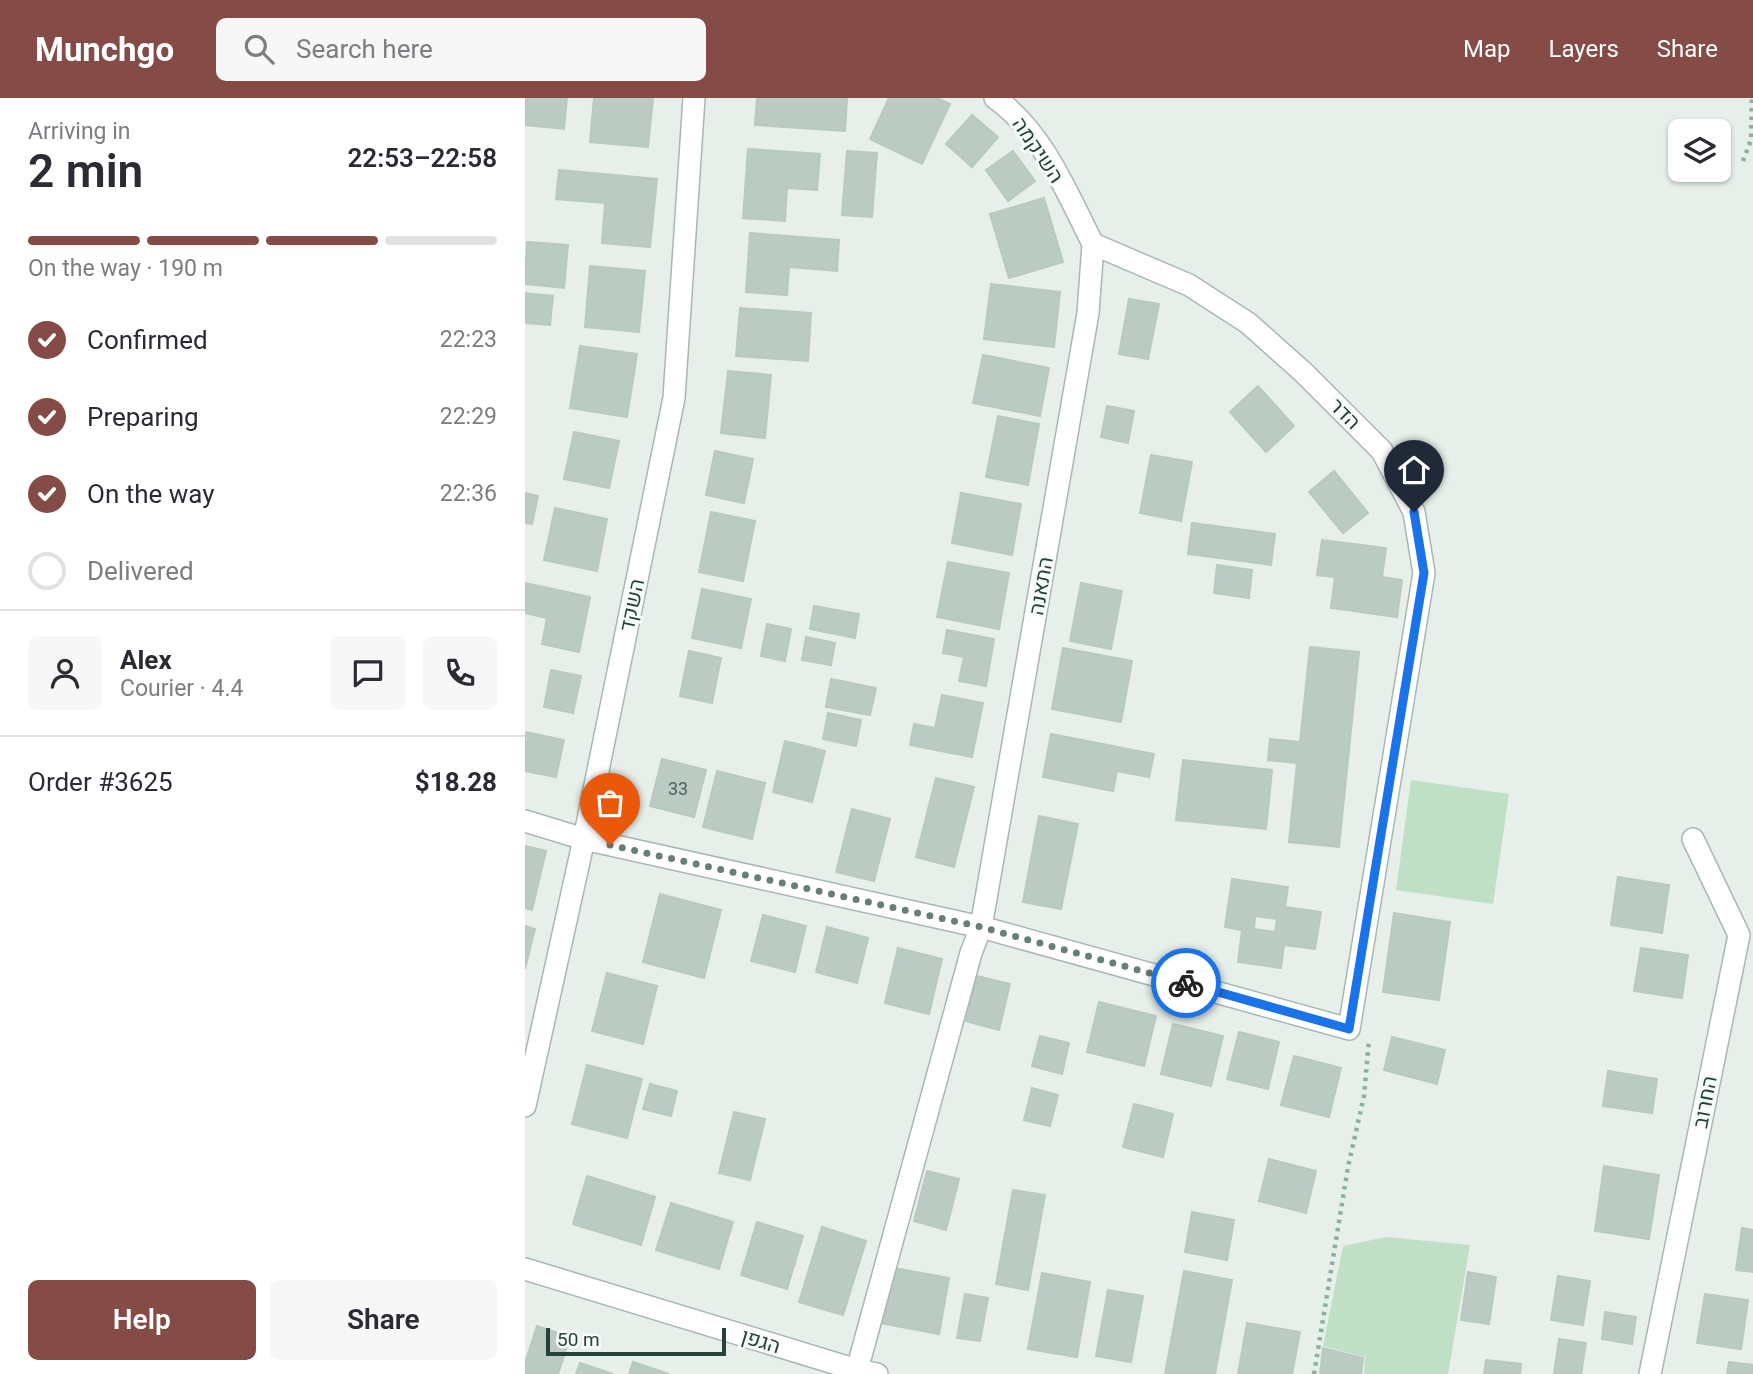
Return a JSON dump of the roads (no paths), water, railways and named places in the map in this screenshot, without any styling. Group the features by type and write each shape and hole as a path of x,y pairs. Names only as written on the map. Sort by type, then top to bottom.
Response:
{"street":[{"name":"השקד","path":"525,1107 584,839 674,398 694,98"},
{"name":"השיקמה","path":"995,98 1008,107 1048,157 1093,244"},
{"name":"התאנה","path":"867,1372 968,966 981,927 1088,313 1093,244"},
{"name":"הדר","path":"981,927 1349,1029 1424,573 1414,512 1382,451 1303,372 1248,323 1189,285 1093,244"},
{"path":"525,821 584,839 981,927"},
{"name":"החרוב","path":"1650,1374 1739,935 1693,839"},
{"name":"הגפן","path":"525,1269 867,1372"}]}
